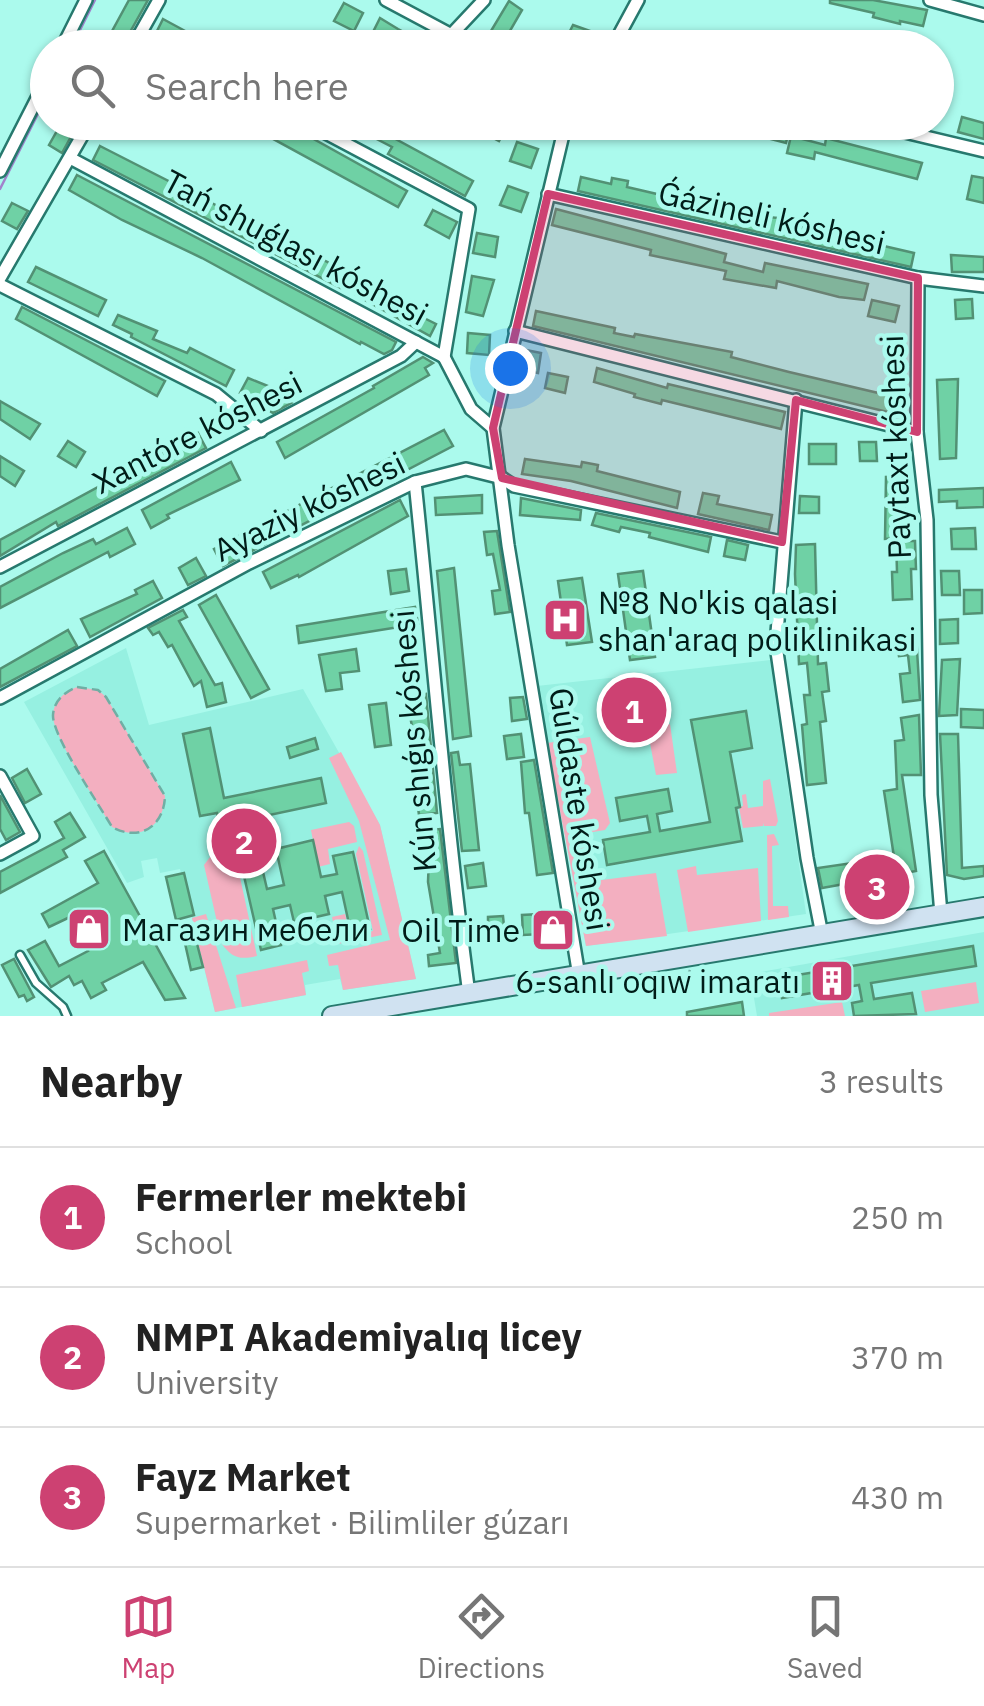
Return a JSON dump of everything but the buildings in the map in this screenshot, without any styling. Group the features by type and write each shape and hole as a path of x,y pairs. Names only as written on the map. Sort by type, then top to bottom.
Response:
{"main road":[{"path":"332,1016 984,907"}],"street":[{"path":"71,30 86,0"},
{"path":"142,30 160,0"},
{"path":"386,0 444,30"},
{"path":"456,30 484,0"},
{"path":"622,30 638,0"},
{"path":"930,0 984,14"},
{"path":"0,171 30,112"},
{"path":"80,140 0,281 216,394 261,430"},
{"path":"340,140 470,209 444,357 471,410 493,428"},
{"name":"Gúldaste kóshesi","path":"562,140 493,428 508,545 578,976"},
{"path":"938,140 984,151"},
{"name":"Tań shuǵlası kóshesi","path":"70,158 444,357"},
{"name":"Ǵázineli kóshesi","path":"548,194 918,278 984,286"},
{"name":"Paytaxt kóshesi","path":"918,278 917,432 926,520 931,796 941,914"},
{"path":"515,331 917,432"},
{"name":"Xantóre kóshesi","path":"0,567 402,356 416,342"},
{"path":"796,400 776,644 822,935"},
{"name":"Ayaziy kóshesi","path":"0,698 233,572 414,482 466,469 502,478 514,486 782,542"},
{"name":"Kún shıǵıs kóshesi","path":"414,482 469,994"},
{"path":"0,776 33,836 0,854"}],"lane":[{"path":"20,955 36,983 64,1008 66,1016"}],"path":[{"path":"88,687 106,697 165,796 164,808 154,826 131,834 112,827 54,728 54,707 68,691 88,687"},
{"path":"686,979 686,972 696,968"}],"highlighted area":[{"path":"548,194 918,278 917,432 796,400 782,542 502,478 493,428"}],"shaded area":[{"path":"126,648 149,725 303,689 380,825 416,979 343,990 340,979 305,985 306,995 215,1012 180,869 160,873 157,858 141,861 144,877 127,883 24,702"},
{"path":"770,660 806,914 586,946 537,686"},
{"path":"77,687 98,690 106,697 165,796 160,816 148,829 132,833 112,827 60,738 53,715 55,705"},
{"path":"670,724 677,773 656,775 647,727"},
{"path":"590,737 610,823 605,830 587,833 594,881 656,873 667,936 586,946 547,743"},
{"path":"341,752 380,825 416,979 343,990 338,965 329,966 327,955 390,940 359,821 329,758"},
{"path":"770,779 776,826 763,823 743,828 739,807 743,806 742,795 746,794 748,808 763,806 763,781"},
{"path":"349,822 354,826 357,842 328,849 330,864 318,867 311,830"},
{"path":"774,834 779,845 772,846 773,906 788,906 789,917 768,920 767,835"},
{"path":"359,846 382,935 338,944 332,917 345,914 350,936 373,931 356,854"},
{"path":"238,851 238,868 257,956 246,958 233,955 222,944 204,865 210,857"},
{"path":"696,866 697,875 758,868 761,921 688,932 677,870"},
{"path":"206,914 236,1008 215,1012 192,918"},
{"path":"984,932 984,1016 757,1016 750,974"},
{"path":"307,960 309,971 302,973 306,995 242,1007 236,975"},
{"path":"976,982 979,1003 925,1012 921,991"},
{"path":"842,1002 845,1016 769,1016 769,1013"}],"waterway":[{"path":"80,30 95,0"},
{"path":"0,189 30,130"}],"place":[{"name":"№8 No'kis qalasi shan'araq poliklinikasi","path":"565,620"},
{"name":"Fermerler mektebi","path":"634,710"},
{"name":"NMPI Akademiyalıq licey","path":"244,841"},
{"name":"Fayz Market","path":"877,887"},
{"name":"Магазин мебели","path":"89,929"},
{"name":"Oil Time","path":"553,930"},
{"name":"6-sanlı oqıw imaratı","path":"832,981"}]}
